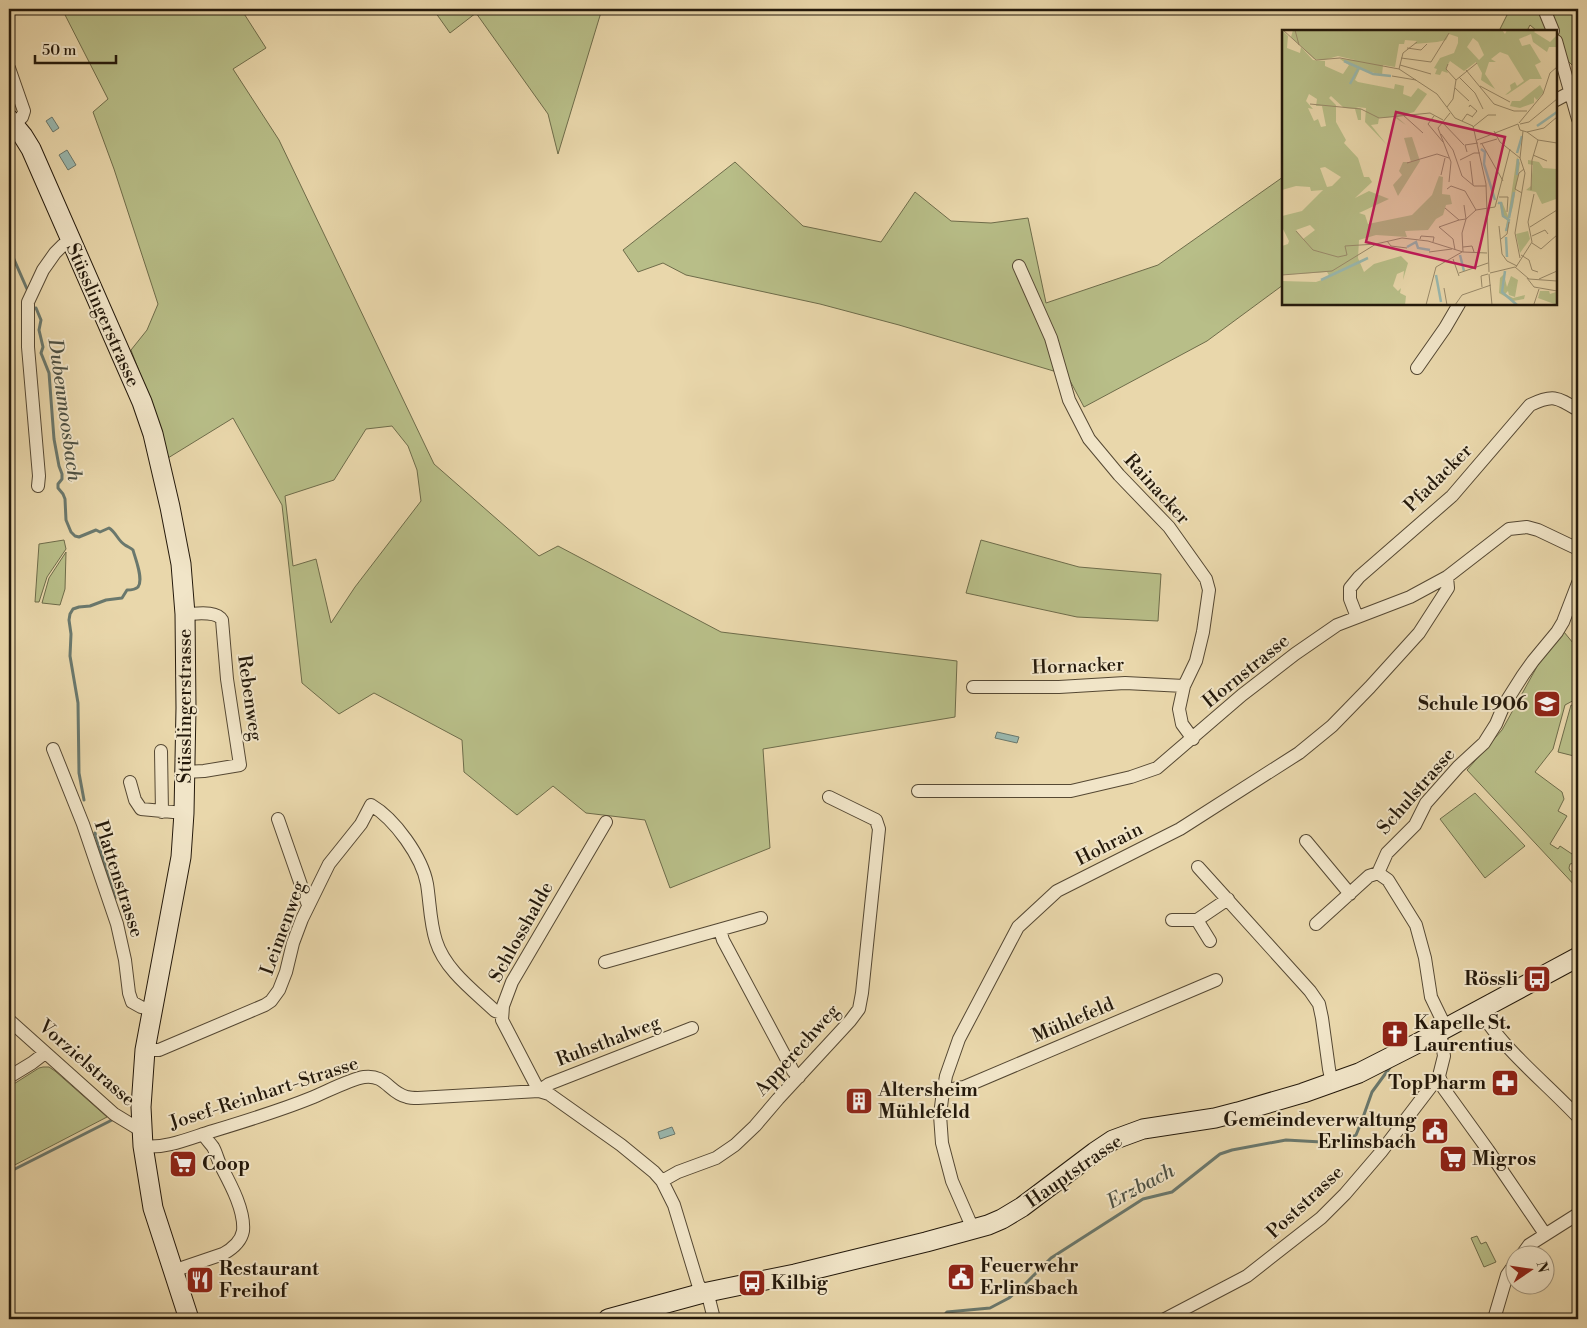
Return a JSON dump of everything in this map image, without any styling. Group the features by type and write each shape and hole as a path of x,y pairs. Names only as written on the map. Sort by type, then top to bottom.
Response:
{"street":[{"path":"1544,9 1553,30"},
{"path":"1557,44 1578,119"},
{"path":"9,68 24,111 22,117 12,122"},
{"path":"1557,99 1571,92"},
{"name":"Stüsslingerstrasse","path":"12,122 31,149 142,402 153,434 170,507 184,585 185,772 181,857 145,1050 141,1107 142,1139 153,1208 188,1319"},
{"path":"38,486 39,476 28,347 28,302 43,270 55,253 63,245 71,242"},
{"name":"Rainacker","path":"1019,266 1051,338 1069,400 1089,440 1168,527 1206,579 1209,590 1203,632 1196,662 1184,686 1179,709 1182,724 1193,739"},
{"path":"1417,368 1458,305"},
{"name":"Pfadacker","path":"1357,617 1350,599 1350,588 1359,577 1452,496 1530,405 1544,398 1556,398 1578,410"},
{"name":"Hornstrasse","path":"918,791 1071,791 1131,777 1157,768 1242,695 1295,654 1337,625 1410,597 1447,578 1509,529 1527,527 1538,530 1578,549"},
{"name":"Hohrain","path":"973,1230 952,1181 942,1143 940,1115 944,1088 946,1076 959,1039 1018,927 1057,891 1180,829 1299,753 1338,719 1370,687 1419,632 1448,588 1447,578"},
{"name":"Schulstrasse","path":"1378,874 1387,852 1415,825 1426,802 1458,767 1484,743 1496,724 1504,705 1523,675 1563,622 1578,583"},
{"name":"Rebenweg","path":"185,614 215,614 220,616 222,620 227,679 240,765 204,772 185,772"},
{"name":"Hornacker","path":"973,687 1059,687 1125,683 1184,686"},
{"name":"Plattenstrasse","path":"53,749 83,824 117,924 132,1002 153,1010"},
{"path":"161,751 162,812"},
{"path":"130,782 135,800 142,809 184,813"},
{"name":"Apperechweg","path":"662,1181 678,1172 716,1158 730,1149 755,1126 859,1009 879,829 876,820 829,797"},
{"name":"Leimenweg","path":"145,1050 159,1050 271,1001 282,984 293,943 308,905 328,864 361,824 371,804 381,811 417,856 427,884 436,941 444,957 456,973 494,1011 502,1013"},
{"path":"278,818 308,905"},
{"name":"Schlosshalde","path":"540,1091 502,1020 502,1013 512,982 606,822"},
{"path":"1306,841 1350,894"},
{"path":"1198,867 1310,991 1319,1004 1332,1083"},
{"path":"1316,924 1370,876 1378,874 1388,880 1416,925 1425,958 1431,998 1443,1029 1444,1056 1439,1076 1444,1089 1545,1234"},
{"path":"1172,920 1198,920 1228,900"},
{"path":"605,962 761,918"},
{"path":"1198,920 1210,941"},
{"path":"720,930 727,948 799,1077"},
{"name":"Hauptstrasse","path":"608,1319 703,1293 794,1274 973,1230 1002,1219 1022,1207 1105,1144 1128,1134 1152,1127 1230,1114 1359,1073 1578,957"},
{"name":"Mühlefeld","path":"944,1088 964,1087 1216,980"},
{"path":"1479,1010 1503,1042 1578,1117"},
{"name":"Vorzielstrasse","path":"9,1020 114,1114 135,1128 142,1139"},
{"name":"Ruhsthalweg","path":"540,1091 549,1084 692,1028"},
{"path":"9,1078 45,1053"},
{"name":"Poststrasse","path":"1165,1319 1247,1276 1321,1218 1345,1194 1381,1152 1439,1076"},
{"name":"Josef-Reinhart-Strasse","path":"142,1139 154,1147 168,1145 292,1106 362,1078 380,1078 402,1095 418,1098 540,1091"},
{"path":"540,1091 548,1094 621,1145 662,1181 674,1205 698,1284 708,1299 714,1319"},
{"path":"173,1271 231,1250 242,1234 242,1223 236,1197 213,1148 203,1134"},
{"path":"1528,1246 1578,1214"},
{"path":"1494,1319 1504,1285"}],"green space":[{"path":"62,9 241,9 266,48 233,69 279,140 434,464 539,556 558,546 721,632 957,661 955,717 763,749 770,848 670,888 645,820 586,813 553,786 517,815 464,772 462,740 374,693 339,714 302,683 282,505 233,418 168,458 156,416 131,350 147,330 158,304 114,169 93,112 108,99","holes":["392,426 408,446 417,470 421,501 355,587 331,623 316,559 293,566 285,496 334,480 366,429"]},
{"path":"433,9 602,9 558,154 548,114 476,13 450,33"},
{"path":"1510,9 1578,9 1578,71 1557,50 1557,30 1536,30 1530,25 1528,30 1500,30"},
{"path":"735,162 803,226 881,242 915,192 951,221 991,223 1028,218 1046,303 1158,265 1282,178 1282,286 1207,341 1084,407 1067,375 899,325 820,304 686,275 663,263 638,272 623,250"},
{"path":"64,540 66,549 47,577 39,602 35,602 39,544"},
{"path":"981,540 1079,567 1161,574 1158,621 1077,617 966,593"},
{"path":"66,552 65,589 60,605 42,603 49,578"},
{"path":"1564,632 1578,649 1578,698 1565,705 1553,749 1535,772 1562,792 1564,799 1558,811 1567,816 1550,844 1558,849 1560,846 1575,856 1578,855 1569,868 1573,873 1578,872 1578,889 1467,770 1502,730 1539,663"},
{"path":"1571,705 1578,707 1578,757 1558,752"},
{"path":"1475,793 1525,846 1485,878 1440,819"},
{"path":"43,1067 49,1067 55,1071 107,1117 9,1168 9,1087"},
{"path":"1477,1236 1481,1244 1486,1242 1496,1262 1484,1267 1471,1238"}],"water":[{"path":"52,117 59,128 53,132 46,121"},
{"path":"67,150 76,165 68,170 59,155"},
{"path":"997,732 1019,737 1017,743 995,738"},
{"path":"672,1127 675,1134 660,1139 658,1132"}],"waterway":[{"name":"Dubenmoosbach","path":"9,248 27,289"},
{"name":"Dubenmoosbach","path":"36,308 41,320 39,330 43,347 41,353 49,373 54,439 62,474 58,488 65,499 66,520 71,532 79,537 96,530 100,532 109,528 123,543 133,550 140,574 138,587 127,590 122,598 79,607 73,609 70,614 70,656 78,703 79,773 84,800"},
{"name":"Dubenmoosbach","path":"95,833 115,898"},
{"name":"Erzbach","path":"941,1319 947,1312 990,1308 1009,1298 1051,1258 1143,1199 1172,1192 1220,1154 1286,1140 1339,1143 1356,1135 1372,1092 1391,1066"},
{"name":"Dubenmoosbach","path":"9,1172 114,1119"}],"place":[{"name":"Schule 1906","path":"1547,704"},
{"name":"Rössli","path":"1537,979"},
{"name":"Kapelle St. Laurentius","path":"1395,1034"},
{"name":"TopPharm","path":"1505,1083"},
{"name":"Altersheim Mühlefeld","path":"859,1101"},
{"name":"Gemeindeverwaltung Erlinsbach","path":"1435,1131"},
{"name":"Migros","path":"1453,1159"},
{"name":"Coop","path":"183,1164"},
{"name":"Feuerwehr Erlinsbach","path":"961,1277"},
{"name":"Restaurant Freihof","path":"200,1280"},
{"name":"Kilbig","path":"752,1283"}]}
